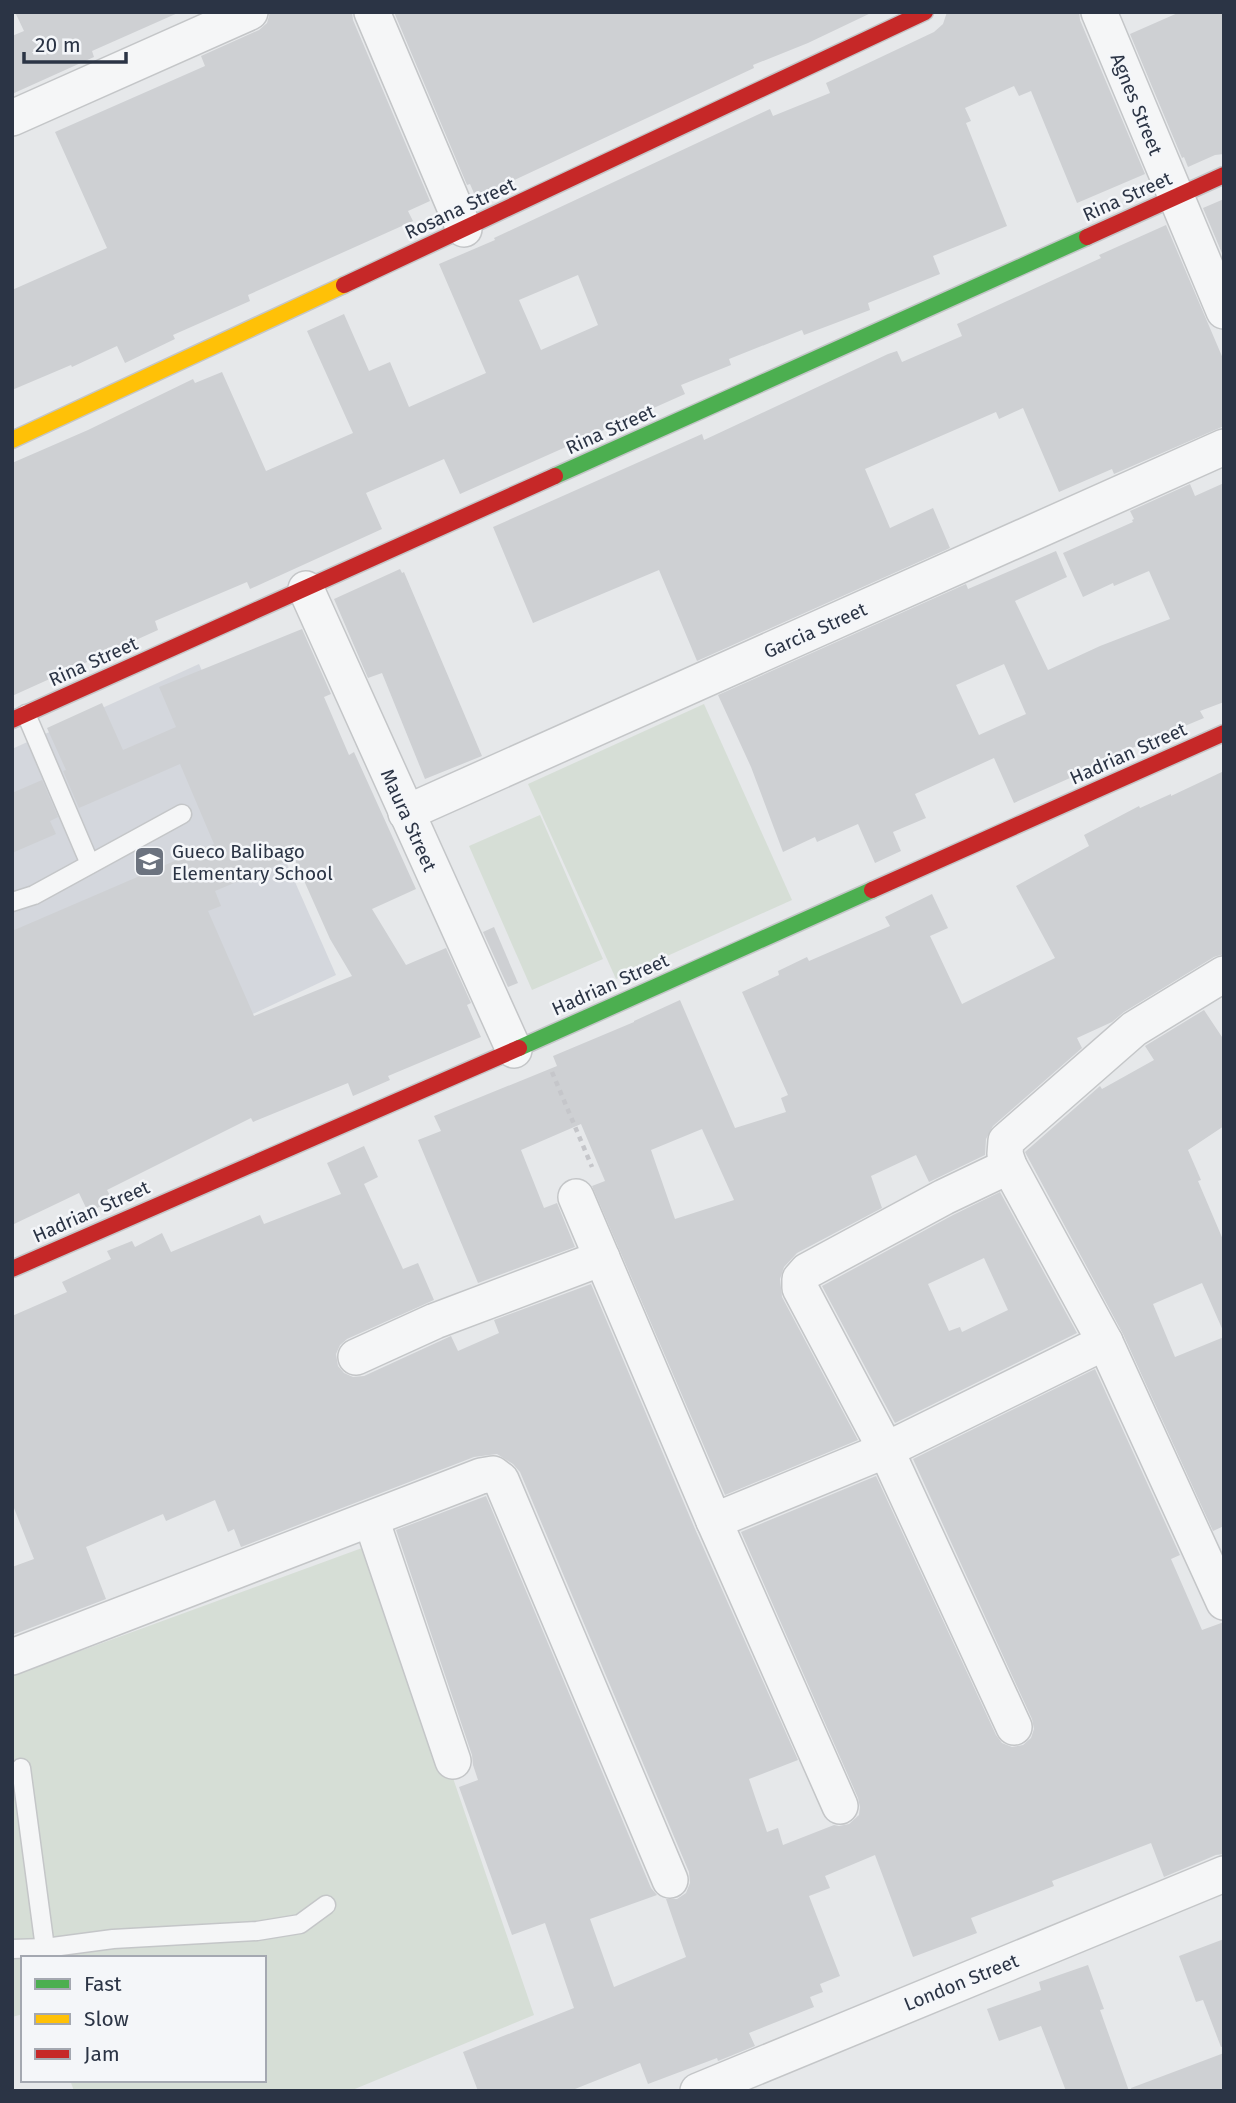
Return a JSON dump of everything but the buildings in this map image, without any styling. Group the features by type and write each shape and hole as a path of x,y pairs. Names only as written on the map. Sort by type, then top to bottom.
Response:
{"street":[{"path":"12,118 250,12"},
{"path":"373,12 464,229"},
{"name":"Rosana Street","path":"12,440 925,12"},
{"name":"Agnes Street","path":"1099,12 1224,311"},
{"name":"Rina Street","path":"19,717 1224,175"},
{"name":"Garcia Street","path":"406,813 1224,447"},
{"name":"Maura Street","path":"306,589 406,813 526,1045"},
{"name":"Hadrian Street","path":"12,1269 526,1045 1224,733"},
{"path":"1224,974 1134,1029 1006,1141 1005,1154 1009,1166 1105,1342 1224,1602"},
{"path":"1009,1166 944,1197 807,1271 800,1279 800,1288 886,1450 1014,1727"},
{"path":"576,1197 714,1521 840,1806"},
{"path":"356,1357 435,1321 602,1258"},
{"path":"714,1521 886,1450 1105,1342"},
{"path":"12,1657 481,1476 493,1474 501,1480 670,1881"},
{"path":"370,1519 453,1761"},
{"name":"London Street","path":"698,2091 1224,1874"}],"lane":[{"path":"19,717 90,864"},
{"path":"12,902 34,895 182,814"},
{"path":"21,1768 45,1948"},
{"path":"12,1949 45,1948 113,1939 257,1931 300,1924 326,1905"}],"path":[{"path":"526,1045 594,1173 576,1197"}],"shaded area":[{"name":"Gueco Balibago Elementary School","path":"199,664 336,975 12,1127 12,749"},
{"path":"704,704 792,900 616,979 528,784"},
{"path":"540,815 603,959 532,990 469,846"},
{"path":"373,1544 534,2015 350,2091 74,2091 71,2082 266,2082 266,1956 21,1956 21,2015 12,2017 12,1676"}],"traffic: fast":[{"path":"555,476 1087,237"},
{"path":"519,1048 872,890"}],"traffic: slow":[{"path":"12,440 344,285"}],"traffic: jam":[{"path":"344,285 925,12"},
{"path":"1087,237 1224,175"},
{"path":"12,720 555,476"},
{"path":"872,890 1224,733"},
{"path":"12,1269 519,1048"}],"place":[{"name":"Gueco Balibago Elementary School","path":"149,862"}]}
